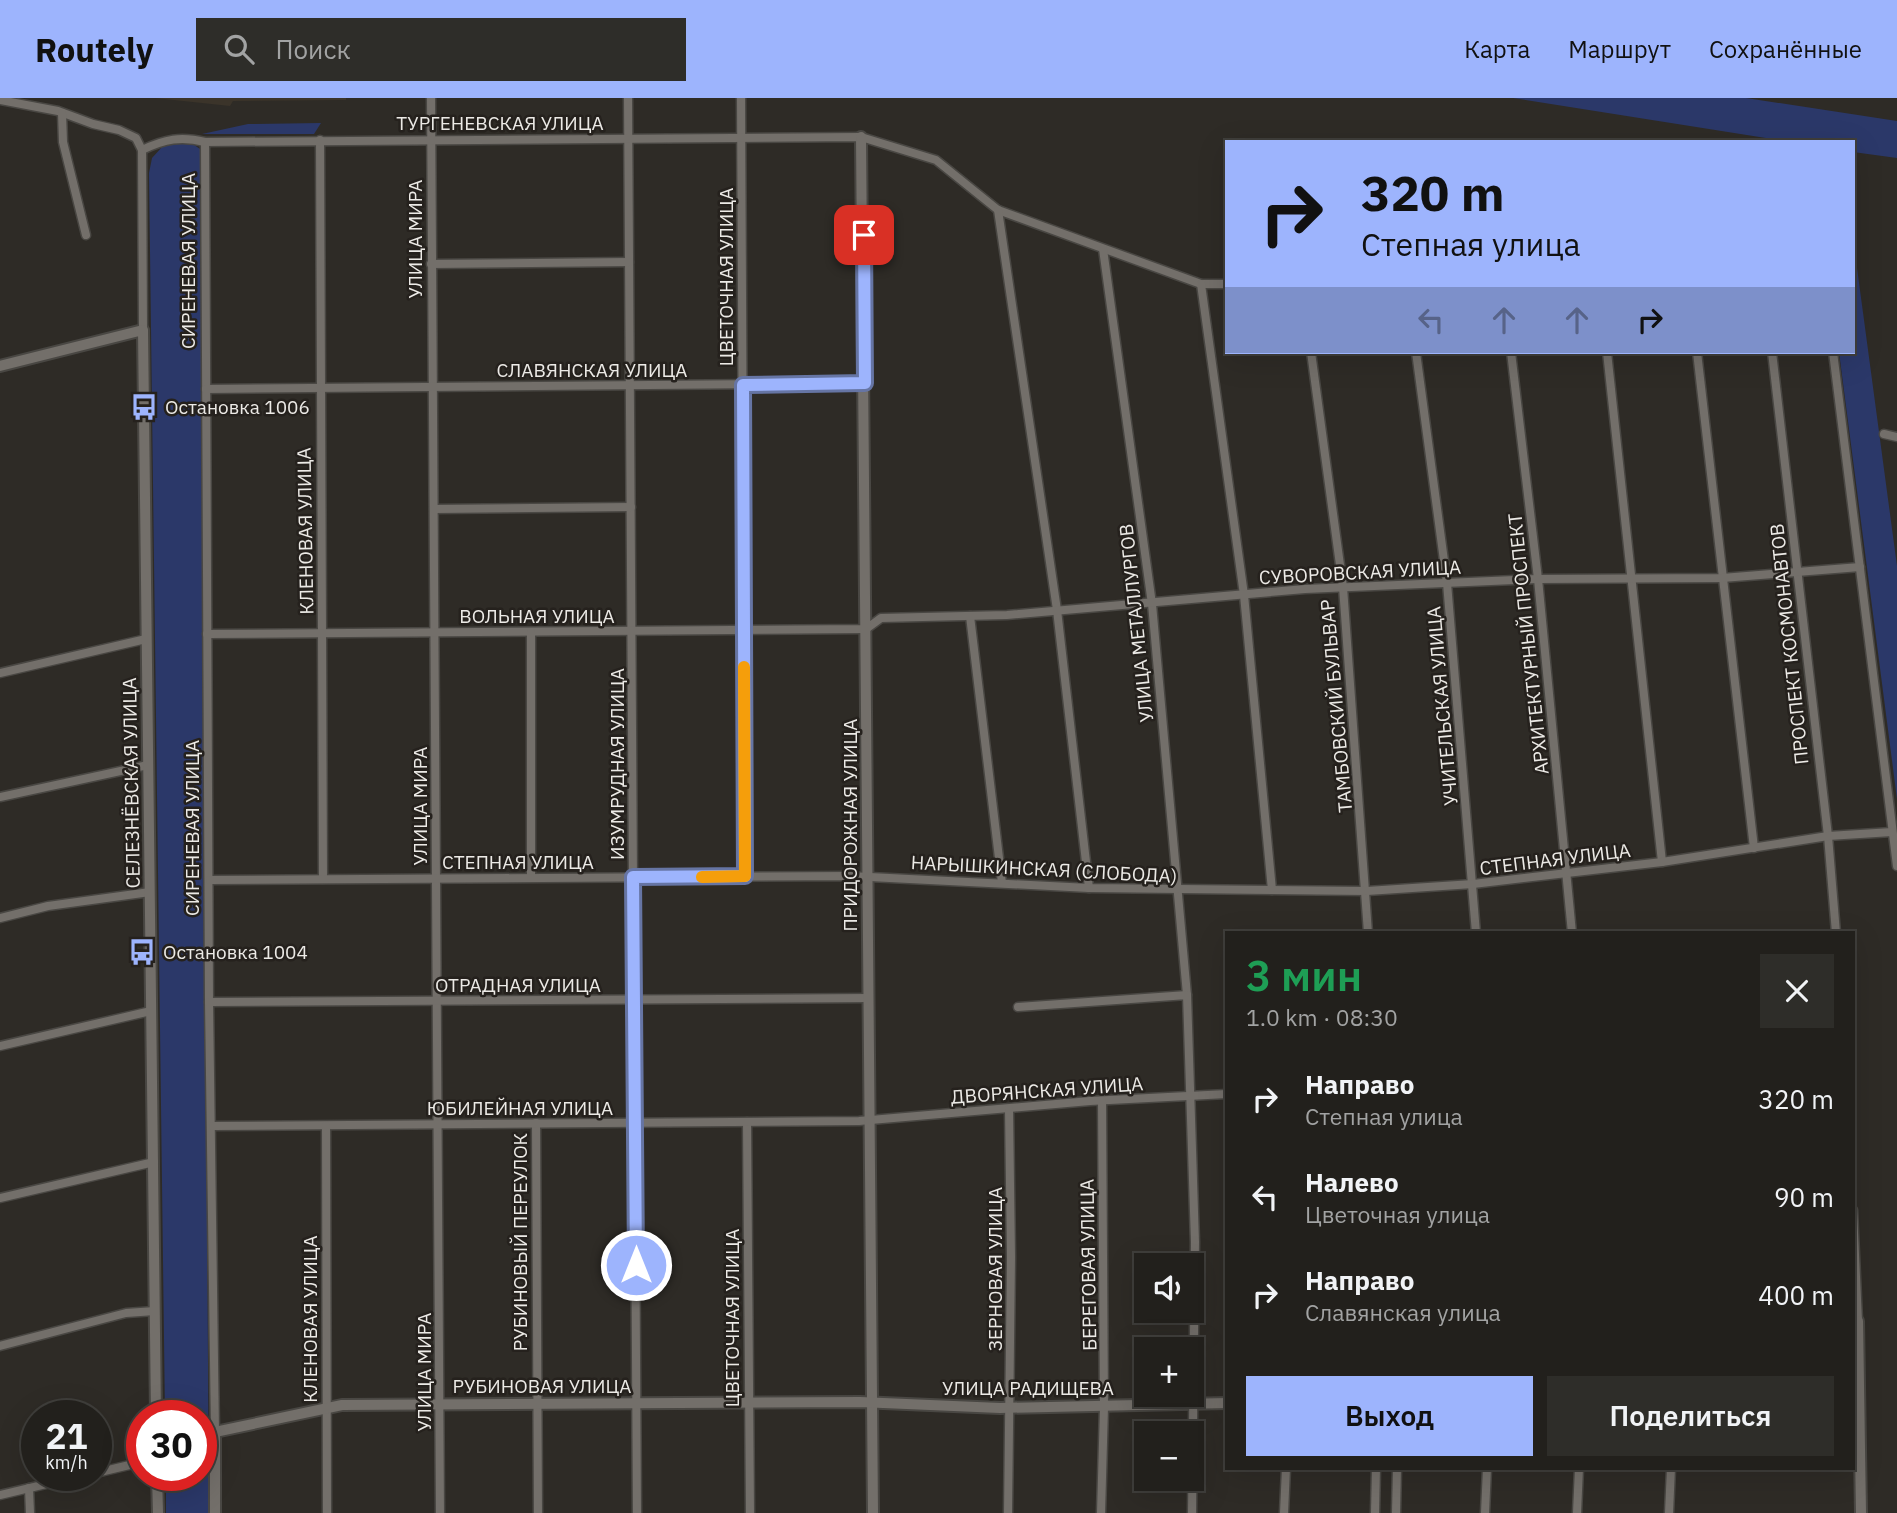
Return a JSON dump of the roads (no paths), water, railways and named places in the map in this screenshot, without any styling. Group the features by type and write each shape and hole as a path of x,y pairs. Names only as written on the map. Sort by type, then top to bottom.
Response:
{"street":[{"name":"УЛИЦА МИРА","path":"431,98 440,1513"},
{"name":"ИЗУМРУДНАЯ УЛИЦА","path":"628,98 637,1513"},
{"name":"ЦВЕТОЧНАЯ УЛИЦА","path":"741,98 745,876"},
{"path":"0,100 62,113 128,133 136,138 142,150"},
{"path":"62,113 63,142 86,235"},
{"name":"ТУРГЕНЕВСКАЯ УЛИЦА","path":"142,150 159,142 185,137 205,142 861,137 936,160 998,210 1201,284 1225,284"},
{"name":"ПРИДОРОЖНАЯ УЛИЦА","path":"861,137 873,1513"},
{"name":"КЛЕНОВАЯ УЛИЦА","path":"320,140 323,879"},
{"name":"СИРЕНЕВАЯ УЛИЦА","path":"205,142 209,1002 213,1126 215,1400"},
{"name":"СЕЛЕЗНЁВСКАЯ УЛИЦА","path":"142,150 156,1400"},
{"path":"998,210 1057,610 1089,888"},
{"name":"УЛИЦА МЕТАЛЛУРГОВ","path":"1103,249 1152,604 1187,995 1190,1096"},
{"path":"431,264 629,262"},
{"path":"1201,284 1244,595 1272,890"},
{"path":"0,366 143,330"},
{"name":"ТАМБОВСКИЙ БУЛЬВАР","path":"1311,354 1343,587 1368,931"},
{"name":"УЧИТЕЛЬСКАЯ УЛИЦА","path":"1416,354 1447,583 1476,931"},
{"name":"АРХИТЕКТУРНЫЙ ПРОСПЕКТ","path":"1511,354 1538,579 1572,931"},
{"path":"1607,354 1662,862"},
{"path":"1697,354 1754,848"},
{"name":"ПРОСПЕКТ КОСМОНАВТОВ","path":"1772,354 1799,572 1836,931"},
{"path":"1833,354 1897,866"},
{"name":"СЛАВЯНСКАЯ УЛИЦА","path":"206,390 865,383"},
{"path":"1884,434 1897,437"},
{"path":"434,509 631,507"},
{"name":"СУВОРОВСКАЯ УЛИЦА","path":"866,629 881,618 971,616 1152,604 1343,587 1538,579 1722,578 1860,567"},
{"path":"971,616 1002,883"},
{"name":"ВОЛЬНАЯ УЛИЦА","path":"207,634 866,629"},
{"path":"531,632 531,877"},
{"path":"0,673 146,639"},
{"path":"0,797 148,765"},
{"name":"СТЕПНАЯ УЛИЦА","path":"1219,890 1367,891 1473,884 1662,862 1828,836 1892,832"},
{"name":"СТЕПНАЯ УЛИЦА","path":"210,880 868,876"},
{"name":"НАРЫШКИНСКАЯ (СЛОБОДА)","path":"868,876 1089,888 1219,890"},
{"path":"0,918 48,906 150,892"},
{"path":"1018,1007 1187,995"},
{"name":"ОТРАДНАЯ УЛИЦА","path":"209,1002 869,998"},
{"path":"0,1046 151,1011"},
{"name":"ДВОРЯНСКАЯ УЛИЦА","path":"870,1120 1225,1094"},
{"path":"1190,1096 1194,1337"},
{"name":"БЕРЕГОВАЯ УЛИЦА","path":"1101,1513 1104,1407 1102,1101"},
{"name":"ЗЕРНОВАЯ УЛИЦА","path":"1009,1109 1009,1513"},
{"name":"ЮБИЛЕЙНАЯ УЛИЦА","path":"213,1126 870,1120"},
{"name":"ЦВЕТОЧНАЯ УЛИЦА","path":"747,1122 750,1513"},
{"name":"РУБИНОВЫЙ ПЕРЕУЛОК","path":"536,1123 538,1513"},
{"name":"КЛЕНОВАЯ УЛИЦА","path":"326,1126 327,1513"},
{"path":"0,1198 154,1162"},
{"path":"0,1346 126,1313 155,1311"},
{"path":"1855,1321 1861,1513"},
{"name":"УЛИЦА РАДИЩЕВА","path":"872,1402 1011,1407 1134,1406"},
{"name":"РУБИНОВАЯ УЛИЦА","path":"217,1432 326,1407 872,1402"},
{"name":"УЛИЦА РАДИЩЕВА","path":"1204,1404 1225,1403"},
{"path":"1192,1513 1195,1407"},
{"path":"1284,1513 1286,1470"},
{"path":"1375,1513 1376,1470"},
{"path":"1396,1513 1397,1470"},
{"path":"1485,1513 1487,1470"},
{"path":"1577,1513 1579,1470"},
{"path":"1669,1513 1671,1470"},
{"path":"0,1495 21,1490"},
{"path":"29,1491 30,1513"},
{"path":"157,1491 158,1513"},
{"name":"СИРЕНЕВАЯ УЛИЦА","path":"215,1491 215,1513"}],"place":[{"name":"Остановка 1006","path":"144,407"},
{"name":"Остановка 1004","path":"142,952"}]}
